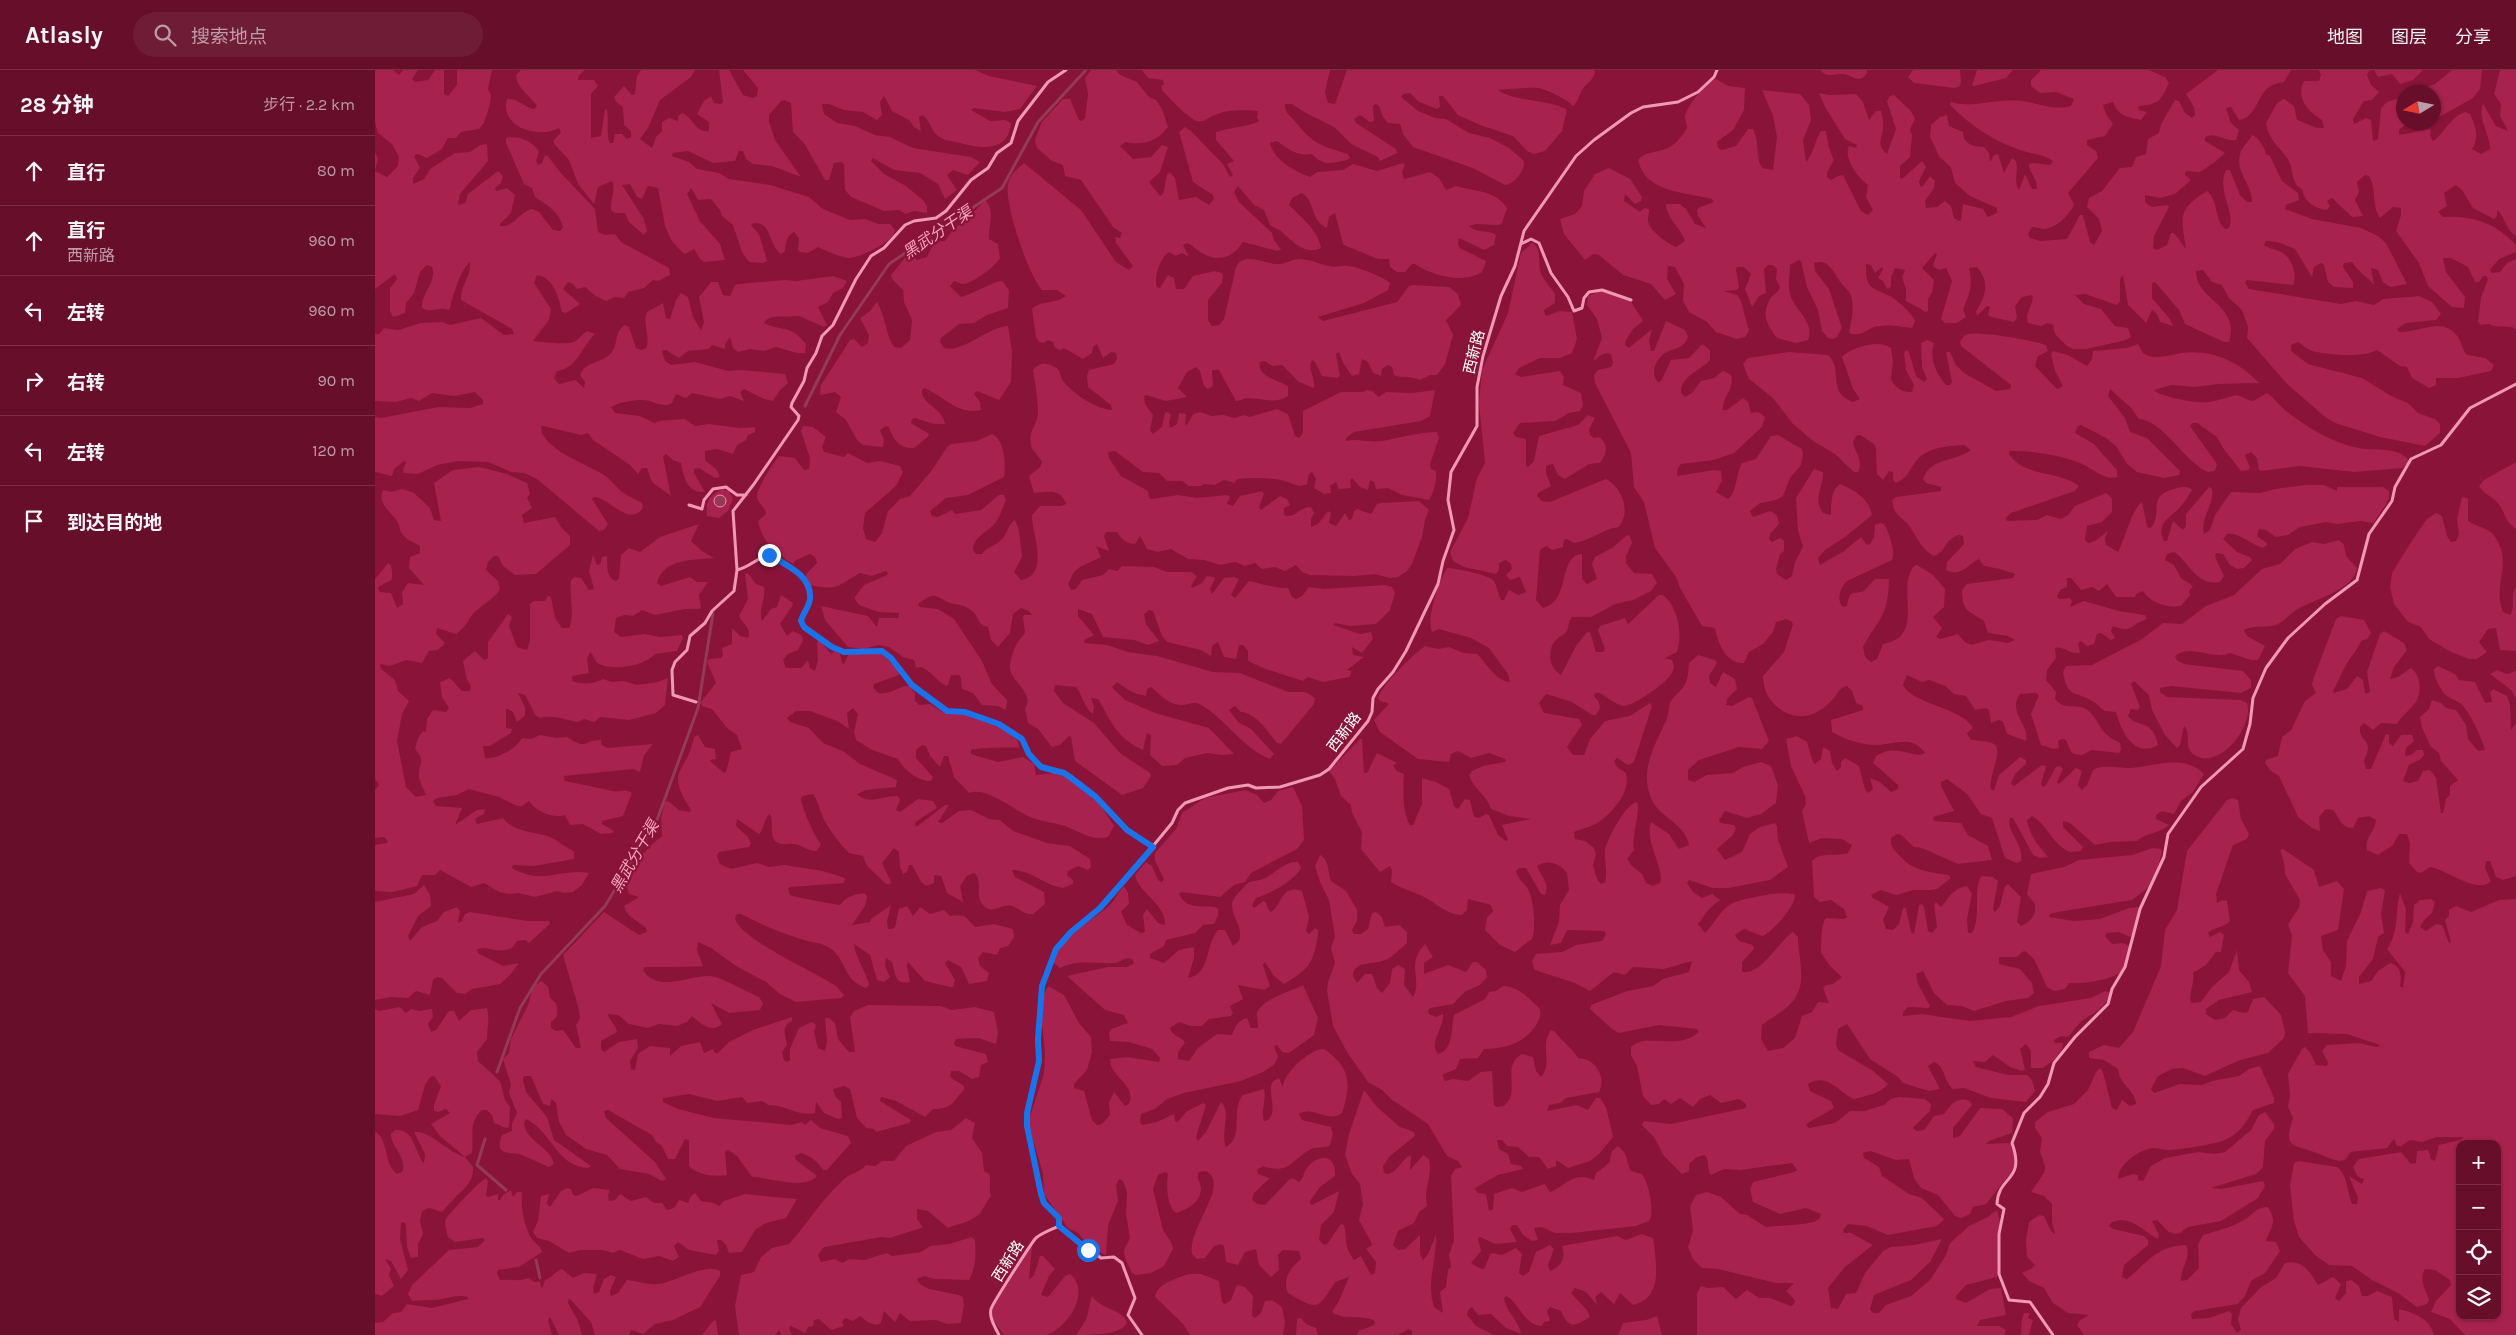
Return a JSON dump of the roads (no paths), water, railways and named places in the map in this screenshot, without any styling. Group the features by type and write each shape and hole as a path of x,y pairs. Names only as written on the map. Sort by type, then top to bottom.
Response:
{"street":[{"path":"696,702 673,695 672,670 675,662 687,650 690,636 705,623 712,611 734,591 737,570 731,519 733,511 747,494 798,420 799,416 791,407 804,380 807,368 823,336 833,325 867,260 884,248 905,225 914,221 936,218 946,211 971,180 988,168 997,152 1011,143 1018,121 1048,82 1066,70"},
{"name":"西新路","path":"999,1335 992,1322 991,1309 1018,1267 1026,1250 1037,1238 1059,1226 1059,1218 1044,1203 1041,1194 1027,1126 1027,1113 1039,1061 1038,1039 1042,986 1056,949 1071,932 1100,908 1153,847 1172,823 1178,810 1185,803 1238,786 1280,787 1321,775 1329,769 1368,721 1372,712 1373,698 1406,651 1438,584 1443,561 1454,530 1449,500 1451,472 1477,426 1477,387 1483,356 1531,219 1577,156 1594,140 1631,113 1643,107 1677,102 1698,92 1714,77 1717,70"},
{"path":"1521,244 1531,239 1539,243 1551,273 1568,296 1574,311 1582,308 1584,298 1589,292 1603,290 1631,300"},
{"path":"2053,1335 2030,1302 2009,1300 1999,1274 1999,1234 2004,1209 1997,1204 1997,1194 2016,1169 2017,1158 2012,1144 2024,1114 2040,1097 2048,1084 2054,1063 2075,1037 2108,1004 2112,989 2125,967 2140,909 2164,857 2168,834 2201,787 2243,749 2253,698 2266,668 2288,638 2325,604 2357,580 2369,534 2392,501 2395,487 2411,459 2441,444 2470,408 2516,384"},
{"path":"689,505 702,509 705,500 713,489 726,487 737,495 739,503"},
{"path":"737,495 747,494"},
{"path":"737,570 747,568 763,556 769,555 799,573 809,589 810,599 802,615 804,627 832,647 844,652 882,651 891,658 912,685 947,711 965,712 999,724 1022,739 1029,754 1041,767 1064,773 1070,777 1096,797 1127,830 1153,847"},
{"path":"1059,1226 1101,1258 1114,1257 1122,1264 1135,1298 1128,1315 1142,1335"}],"waterway":[{"name":"黑武分干渠","path":"805,406 840,335 889,264 1002,188 1038,122 1086,70"},
{"name":"黑武分干渠","path":"497,1072 520,1008 541,974 605,906 657,820 698,708 713,613"},
{"name":"黑武分干渠","path":"485,1139 477,1165 506,1190"},
{"name":"黑武分干渠","path":"536,1260 540,1278"}]}
